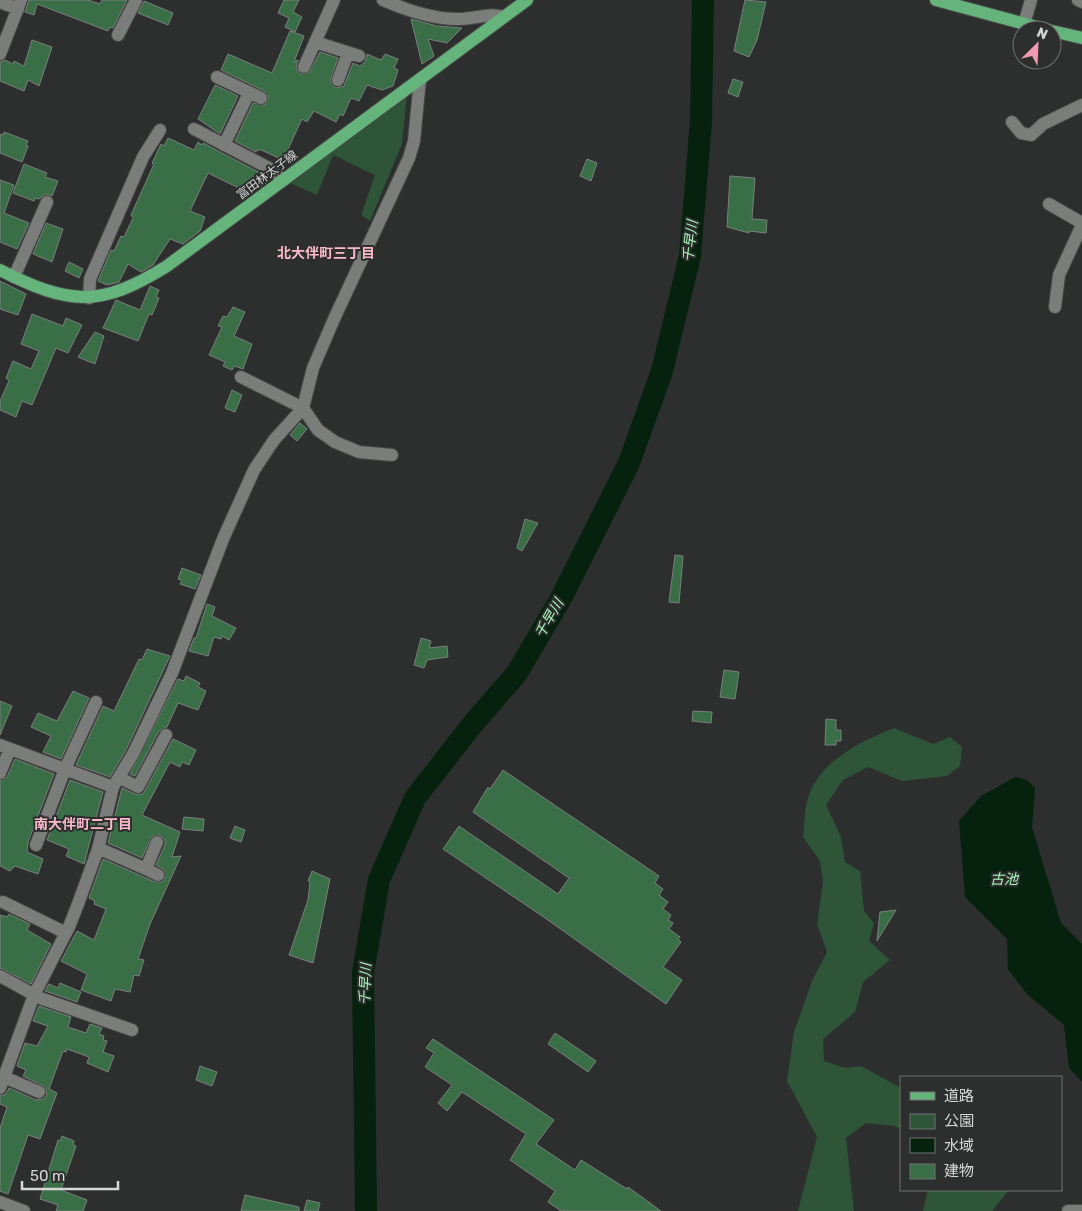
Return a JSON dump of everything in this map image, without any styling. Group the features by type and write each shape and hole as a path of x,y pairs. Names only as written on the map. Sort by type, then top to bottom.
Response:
{"main road":[{"name":"富田林太子線","path":"0,270 50,292 89,298 117,292 153,275 527,0"},
{"path":"939,0 1012,21"},
{"path":"1062,33 1082,38"}],"street":[{"path":"118,35 136,0"},
{"path":"304,67 334,0"},
{"path":"383,0 410,11 442,18 459,20 489,15 503,18"},
{"path":"1025,20 1031,0"},
{"path":"1078,0 1082,2"},
{"path":"0,2 19,4 0,54"},
{"path":"314,42 354,55 338,80"},
{"path":"217,77 261,98"},
{"path":"39,1092 2,1082 34,995 66,933 98,848 117,782 172,673 223,539 254,470 274,440 303,408 312,374 334,318 377,231 412,150 420,79"},
{"path":"224,145 249,93"},
{"path":"1012,122 1021,133 1031,135 1043,124 1082,105"},
{"path":"194,129 269,168 284,180"},
{"path":"89,298 90,279 143,158 160,130"},
{"path":"14,277 47,202"},
{"path":"1050,204 1082,224 1059,275 1055,307"},
{"path":"241,377 303,408 318,430 335,442 359,452 392,455"},
{"path":"36,845 65,769 96,702"},
{"path":"0,774 5,747 65,769 138,786 166,735"},
{"path":"98,848 152,872 158,842"},
{"path":"3,902 66,933"},
{"path":"0,976 34,995 84,1015 132,1030"},
{"path":"0,1202 24,1211"},
{"path":"1068,1211 1082,1211"}],"green space":[{"path":"407,95 402,144 370,221 361,215 375,175 333,155 317,195 290,183"},
{"path":"894,728 933,744 950,737 962,747 960,766 947,776 902,781 868,767 843,780 826,805 841,837 845,862 860,871 864,911 874,923 869,941 890,960 863,982 855,1012 823,1039 824,1061 845,1068 861,1066 900,1087 900,1129 894,1126 866,1123 846,1138 854,1211 798,1211 817,1137 787,1081 794,1032 812,981 827,952 817,924 823,882 820,861 803,837 806,805 815,783 823,772 844,753"},
{"path":"928,1191 1008,1191 992,1211 923,1211"}],"water":[{"name":"古池","path":"1015,777 1027,780 1035,788 1032,827 1061,923 1082,944 1082,1082 1069,1068 1064,1025 1027,994 1008,969 1007,939 965,897 959,821 981,796"}],"building":[{"path":"29,0 88,0 100,4 102,0 127,0 113,28 110,27 108,31 37,4 34,15 25,12"},
{"path":"284,0 299,0 293,12 302,17 295,32 285,27 289,18 278,13"},
{"path":"745,0 766,2 757,40 749,57 734,51"},
{"path":"144,1 173,13 168,25 138,13"},
{"path":"411,19 437,26 462,28 447,43 428,39 434,56 422,64"},
{"path":"290,31 304,36 294,62 298,60 296,68 300,74 309,73 320,52 338,58 330,81 336,88 344,86 353,63 360,66 365,62 367,54 381,60 385,54 398,59 394,68 398,70 393,86 382,90 367,85 359,101 351,98 343,116 340,114 336,122 314,111 307,122 302,119 283,160 261,150 256,152 235,141 253,103 265,105 269,97 264,91 221,70 228,54 272,73"},
{"path":"32,40 52,47 39,86 28,80 24,91 0,81 0,62 5,60 13,64 14,61 24,66"},
{"path":"733,79 743,82 738,97 728,93"},
{"path":"215,85 238,96 220,134 198,119"},
{"path":"4,132 28,141 22,162 0,153 0,134 3,135"},
{"path":"168,138 194,150 198,142 202,145 203,143 268,177 265,184 256,190 254,189 252,192 248,190 247,192 208,173 190,211 205,217 200,231 183,244 170,239 153,265 141,272 128,264 119,282 107,285 98,281 111,250 114,251 121,236 124,237 133,218 131,215 154,164 152,163 161,144 164,146"},
{"path":"587,159 597,163 591,181 580,176"},
{"path":"24,164 47,173 45,177 58,181 52,196 46,194 39,199 35,198 34,201 13,193"},
{"path":"730,176 755,178 752,219 767,220 766,233 749,231 749,233 727,227"},
{"path":"0,180 14,185 4,213 29,223 17,249 0,242"},
{"path":"46,223 63,229 52,262 33,254"},
{"path":"69,262 83,269 79,278 65,271"},
{"path":"0,281 26,294 18,315 0,309"},
{"path":"150,286 159,290 156,297 159,298 152,315 149,314 138,341 103,328 116,300 140,310"},
{"path":"233,307 245,312 234,336 252,344 243,369 234,366 232,370 223,366 225,362 209,355 222,327 218,326 223,316 227,317"},
{"path":"32,314 63,326 66,318 82,325 68,353 56,348 32,405 22,401 16,417 0,410 0,401 9,381 6,378 13,361 31,369 39,351 21,344"},
{"path":"95,332 104,336 95,364 78,357"},
{"path":"232,390 242,395 235,412 225,408"},
{"path":"300,423 307,429 297,441 290,435"},
{"path":"525,519 538,523 522,551 517,548"},
{"path":"675,555 683,556 679,603 669,602"},
{"path":"182,568 201,575 195,589 180,584 182,580 178,579"},
{"path":"207,604 215,607 212,616 236,628 229,640 222,636 221,639 214,637 208,656 189,651 194,638 196,638"},
{"path":"421,638 431,641 429,648 447,646 448,657 427,660 424,668 414,665"},
{"path":"147,649 170,656 127,748 110,777 76,765 103,706 114,711 139,659 142,660"},
{"path":"724,670 739,672 735,699 720,697"},
{"path":"186,676 200,683 198,687 206,691 198,710 178,703 167,727 159,731 135,776 130,774 178,679 184,681"},
{"path":"73,691 89,698 61,759 43,752 51,736 31,727 38,713 57,721"},
{"path":"0,701 12,706 0,735"},
{"path":"693,711 712,712 711,723 692,721"},
{"path":"826,719 836,720 836,730 841,730 841,741 836,741 836,745 825,745"},
{"path":"173,739 196,750 189,765 182,762 180,767 170,762 142,815 180,832 172,857 181,856 150,924 138,959 144,960 139,976 134,975 130,992 115,989 111,1001 81,990 87,974 61,961 77,931 94,940 106,909 94,904 95,901 89,898 103,859 155,882 162,882 165,878 164,870 156,865 165,845 165,840 160,835 152,836 142,858 108,843 122,788 135,794 143,794"},
{"path":"15,759 54,774 28,842 27,852 43,859 38,874 15,866 10,871 0,866 0,781 7,777"},
{"path":"503,770 659,876 655,883 663,889 659,895 668,902 663,909 671,915 668,920 673,923 669,929 680,937 678,939 681,942 663,967 682,980 666,1004 545,918 443,849 459,826 558,894 569,878 473,812 488,787 490,789"},
{"path":"70,780 103,792 84,864 66,856 69,849 47,840"},
{"path":"184,817 204,819 203,831 182,829"},
{"path":"235,826 245,830 241,842 230,838"},
{"path":"312,871 330,879 313,963 289,955 308,900 310,882 308,881"},
{"path":"896,910 877,941 880,912"},
{"path":"9,914 30,924 27,930 51,944 31,984 0,968 0,915 7,917"},
{"path":"60,983 81,992 77,1002 45,991 49,984 58,988"},
{"path":"39,1006 71,1017 68,1027 86,1033 90,1024 102,1028 99,1034 104,1036 103,1040 107,1041 103,1052 114,1056 108,1072 87,1063 89,1057 67,1049 66,1052 63,1051 49,1089 57,1093 40,1139 28,1135 8,1194 0,1191 0,1128 7,1107 0,1104 0,1096 6,1094 9,1088 36,1100 43,1099 47,1095 45,1087 23,1076 26,1070 17,1066 25,1043 37,1046 48,1026 33,1021"},
{"path":"555,1033 596,1061 588,1072 548,1044"},
{"path":"433,1039 554,1120 536,1144 575,1170 581,1160 627,1189 628,1187 661,1211 561,1211 548,1202 555,1191 510,1160 526,1134 462,1092 447,1111 438,1103 452,1085 425,1067 434,1053 426,1048"},
{"path":"200,1066 217,1072 212,1086 196,1080"},
{"path":"62,1136 74,1141 73,1145 76,1146 61,1190 87,1200 83,1211 56,1211 58,1205 40,1199 58,1140 60,1141"},
{"path":"245,1195 299,1207 299,1211 241,1211"},
{"path":"307,1200 320,1203 318,1211 304,1211"}],"waterway":[{"name":"千早川","path":"366,1211 363,972 379,880 415,798 472,725 517,673 560,600 629,463 662,371 690,256 701,121 703,0"}],"district":[{"name":"北大伴町三丁目","path":"326,253"},
{"name":"南大伴町二丁目","path":"83,824"}]}
